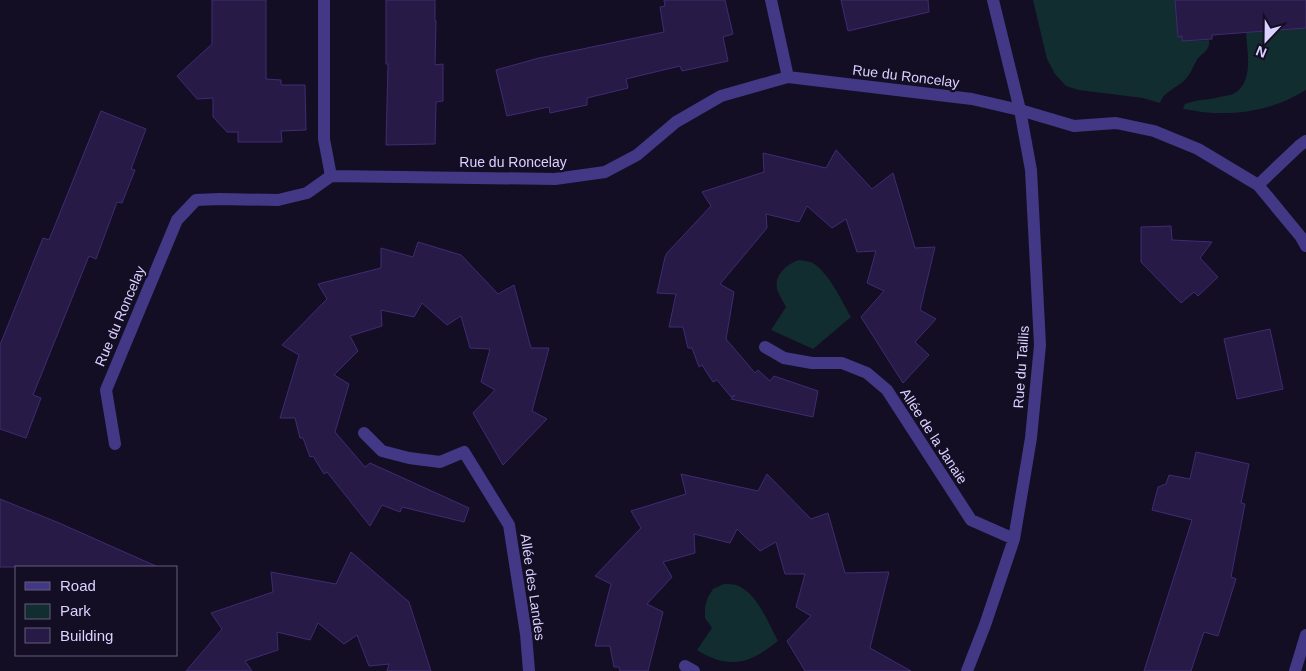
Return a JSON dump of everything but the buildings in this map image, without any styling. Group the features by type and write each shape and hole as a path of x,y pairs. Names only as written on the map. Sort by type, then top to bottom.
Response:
{"street":[{"path":"324,0 324,139 331,176"},
{"path":"771,0 788,78"},
{"name":"Rue du Taillis","path":"967,671 986,625 1014,539 1031,438 1040,345 1031,170 1020,110 993,0"},
{"name":"Rue du Roncelay","path":"115,444 106,390 176,220 196,200 278,200 307,193 331,176 554,179 606,172 637,155 676,122 722,96 788,78 972,99 1020,110 1074,126 1116,123 1154,131 1198,149 1258,185 1302,237 1306,246"},
{"path":"1258,185 1306,141"},
{"name":"Allée de la Janaie","path":"765,347 784,358 812,363 842,363 867,373 887,390 971,520 1014,539"},
{"name":"Allée des Landes","path":"364,433 382,451 409,458 440,462 464,452 509,525 526,634 529,671"},
{"path":"1295,671 1306,635"}],"green space":[{"path":"1033,0 1175,0 1178,37 1182,36 1182,41 1209,40 1209,45 1206,51 1198,58 1185,80 1165,95 1160,103 1143,98 1079,90 1066,86 1055,74 1047,59"},
{"path":"1250,0 1285,30 1306,28 1306,90 1284,101 1250,111 1206,113 1183,109 1185,104 1231,95 1241,88 1245,81 1248,65 1246,33 1252,32"},
{"path":"799,260 811,262 823,272 851,317 813,349 771,330 786,307 777,289 777,279 786,267"},
{"path":"724,584 736,585 750,594 761,609 778,641 760,654 739,662 717,660 697,650 712,628 705,618 705,607 708,597 713,589"}]}
